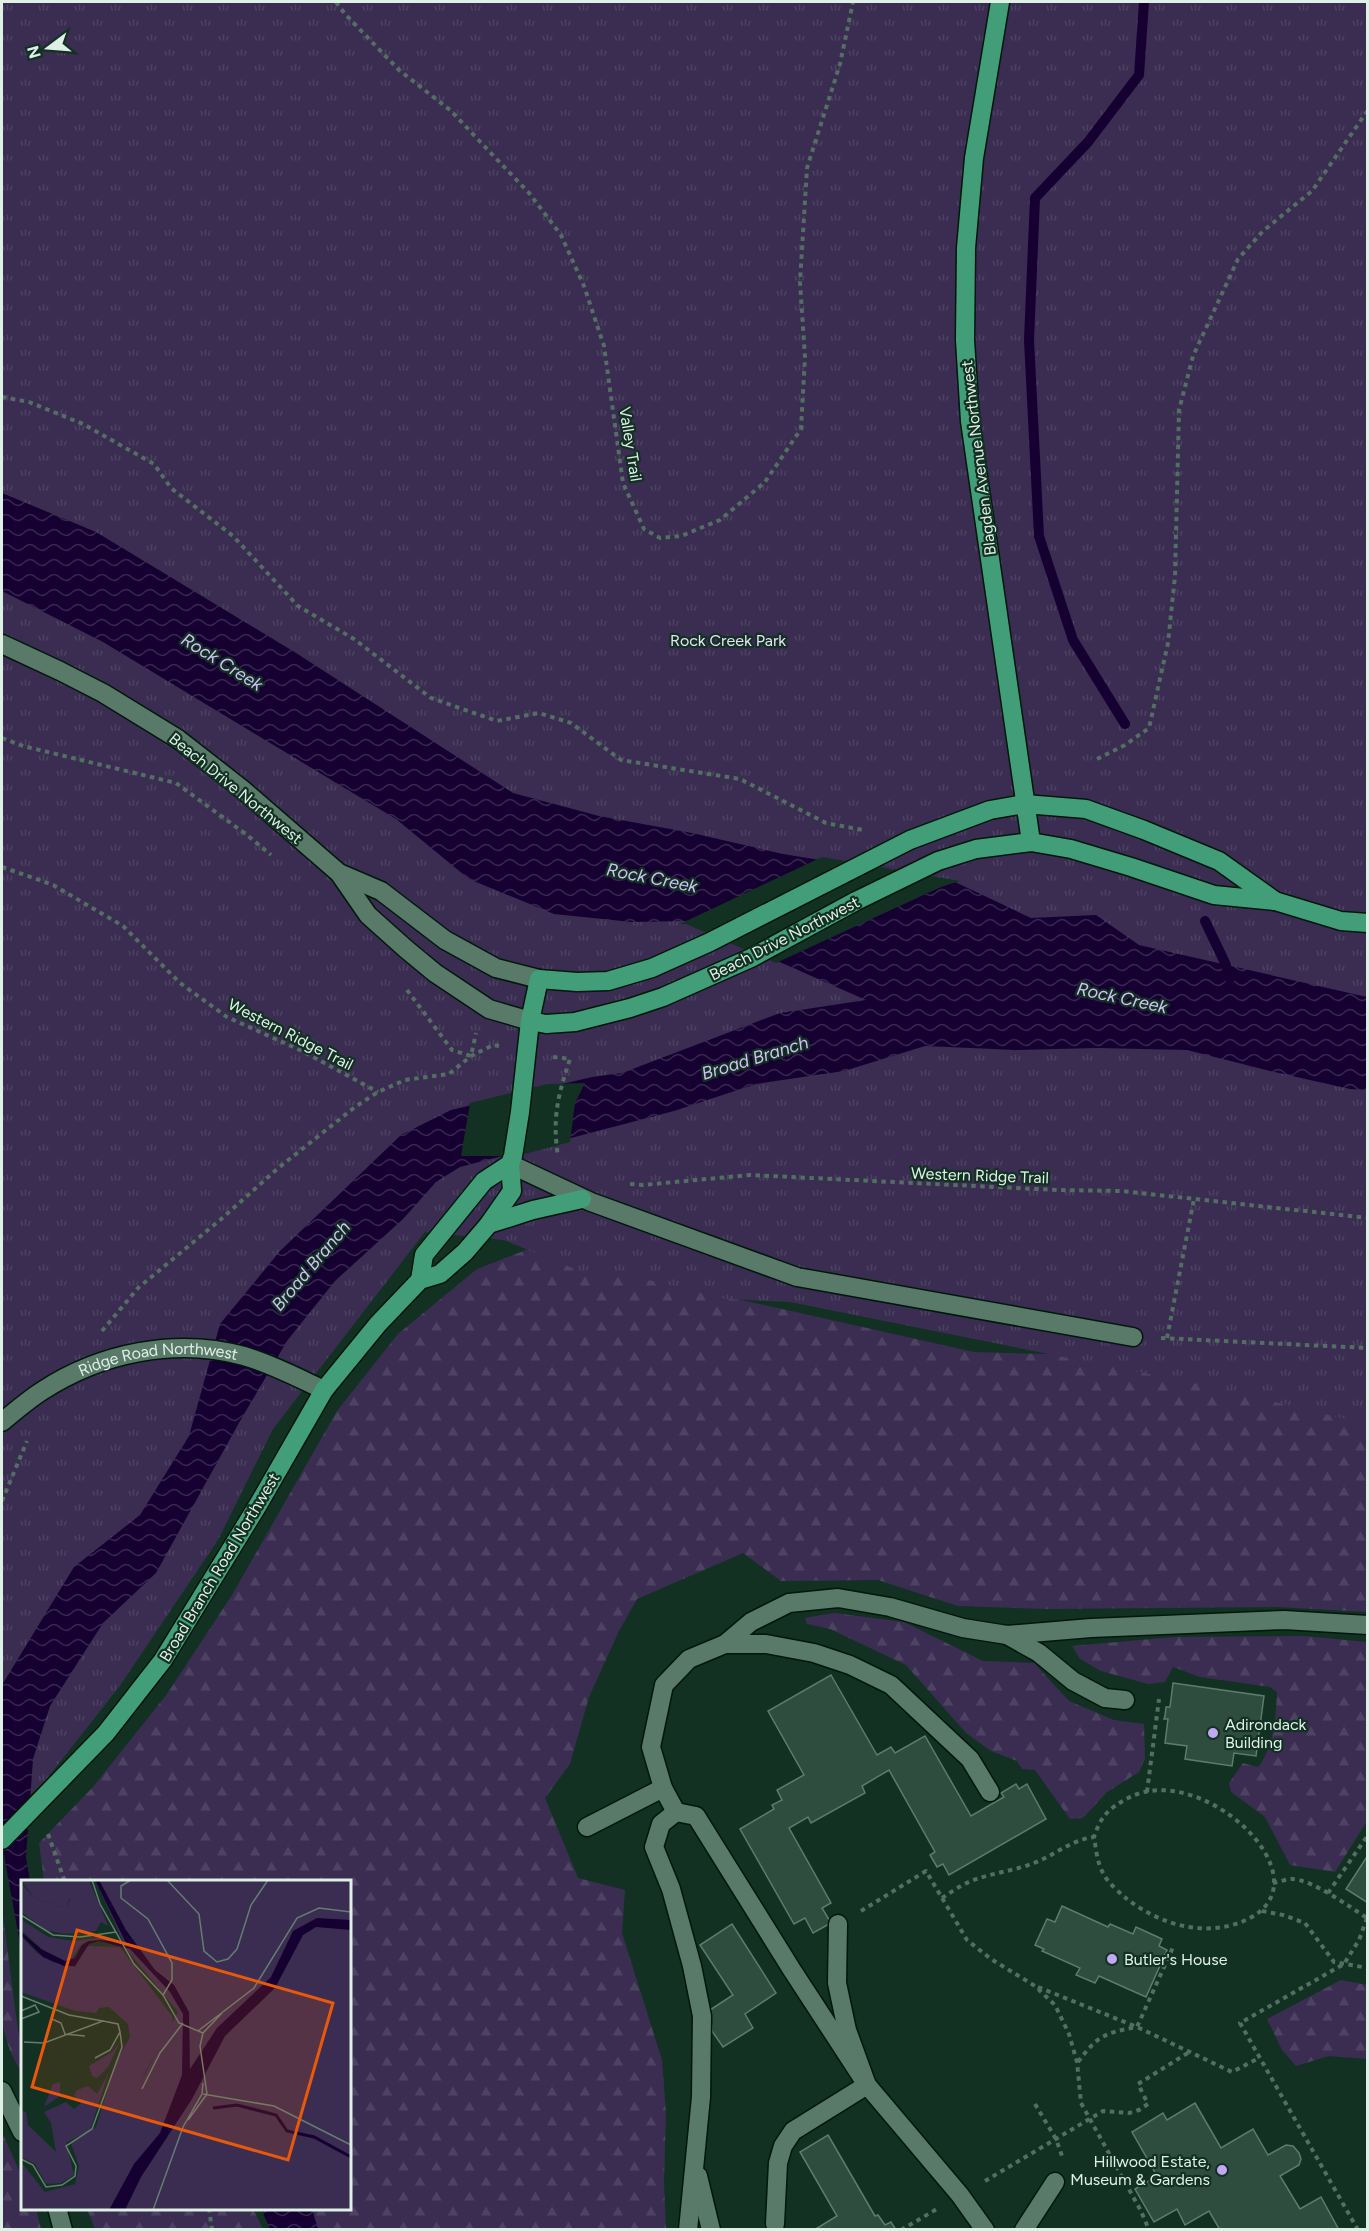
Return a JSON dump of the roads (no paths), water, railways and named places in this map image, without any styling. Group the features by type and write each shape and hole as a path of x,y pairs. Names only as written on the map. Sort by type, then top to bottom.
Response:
{"main road":[{"name":"Blagden Avenue Northwest","path":"1000,2 974,158 966,241 965,331 970,421 1031,842"},
{"name":"Beach Drive Northwest","path":"538,979 577,982 608,981 652,968 710,942 910,840 990,810 1025,804 1086,809 1144,830 1219,861 1275,901"},
{"name":"Beach Drive Northwest","path":"530,1021 546,1024 574,1022 663,997 751,958 856,901 938,861 976,849 1031,842 1081,852 1214,895 1275,901 1341,921 1368,923"},
{"name":"Broad Branch Road Northwest","path":"2,1840 106,1733 163,1660 258,1505 324,1390 378,1324 420,1280 440,1274 465,1252 489,1224 512,1191 512,1160 524,1085 530,1021 538,979"},
{"name":"Broad Branch Road Northwest","path":"420,1280 424,1256 484,1181 512,1160"},
{"path":"489,1224 533,1210 582,1199"}],"street":[{"name":"Beach Drive Northwest","path":"2,644 60,670 103,693 178,739 243,789 339,873 368,915 435,973 489,1009 530,1021"},
{"name":"Beach Drive Northwest","path":"339,873 381,891 445,940 496,968 538,979"},
{"path":"512,1160 582,1199 797,1277 1133,1337"},
{"name":"Ridge Road Northwest","path":"2,1422 43,1390 61,1380 117,1357 139,1351 209,1349 244,1356 324,1390"},
{"path":"676,1812 663,1788 651,1747 664,1685 689,1659 725,1644 751,1622 789,1602 838,1598 890,1607 963,1628 1007,1635 1091,1628 1284,1620 1368,1625"},
{"path":"1007,1635 1039,1653 1073,1681 1105,1698 1125,1700"},
{"path":"725,1644 766,1644 814,1653 850,1665 891,1685 970,1759 990,1792"},
{"path":"587,1827 663,1788"},
{"path":"688,2229 701,2097 702,2016 689,1955 671,1890 654,1847 661,1824 676,1812 696,1816 867,2085 960,2195 985,2229"},
{"path":"838,1924 837,1983 847,2030 867,2085"},
{"path":"775,2224 778,2163 788,2138 793,2131 867,2085"},
{"path":"2,2091 21,2130"},
{"path":"695,2163 711,2229"},
{"path":"1024,2229 1055,2182"},
{"path":"58,2210 63,2229"}],"water":[{"path":"2,493 96,532 296,653 513,793 599,816 692,833 783,854 955,882 1031,918 1096,915 1139,945 1367,997 1367,1090 1350,1089 1187,1050 1098,1048 1015,1050 925,1046 844,1071 756,1084 674,1111 460,1167 436,1182 403,1219 335,1281 287,1341 156,1573 103,1623 50,1706 33,1759 26,1857 30,1880 21,1880 21,1965 19,1938 2,1844 2,1685 74,1567 140,1515 189,1436 220,1324 280,1251 401,1135 451,1110 592,1077 622,1073 780,1013 866,1000 686,921 632,922 554,914 469,879 396,819 103,642 2,591"},
{"path":"261,2210 312,2210 318,2229 270,2229"}],"waterway":[{"path":"1125,724 1073,640 1039,536 1029,340 1035,198 1088,142 1139,75 1144,2"},
{"path":"1205,921 1226,965 1230,979"}],"place":[{"name":"Adirondack Building","path":"1213,1733"},
{"name":"Butler's House","path":"1112,1959"},
{"name":"Hillwood Estate, Museum & Gardens","path":"1222,2170"}],"park label":[{"name":"Rock Creek Park","path":"728,640"}],"water label":[{"name":"Rock Creek","path":"222,662"},
{"name":"Rock Creek","path":"652,878"},
{"name":"Rock Creek","path":"1122,998"},
{"name":"Broad Branch","path":"755,1058"},
{"name":"Broad Branch","path":"311,1266"}]}
